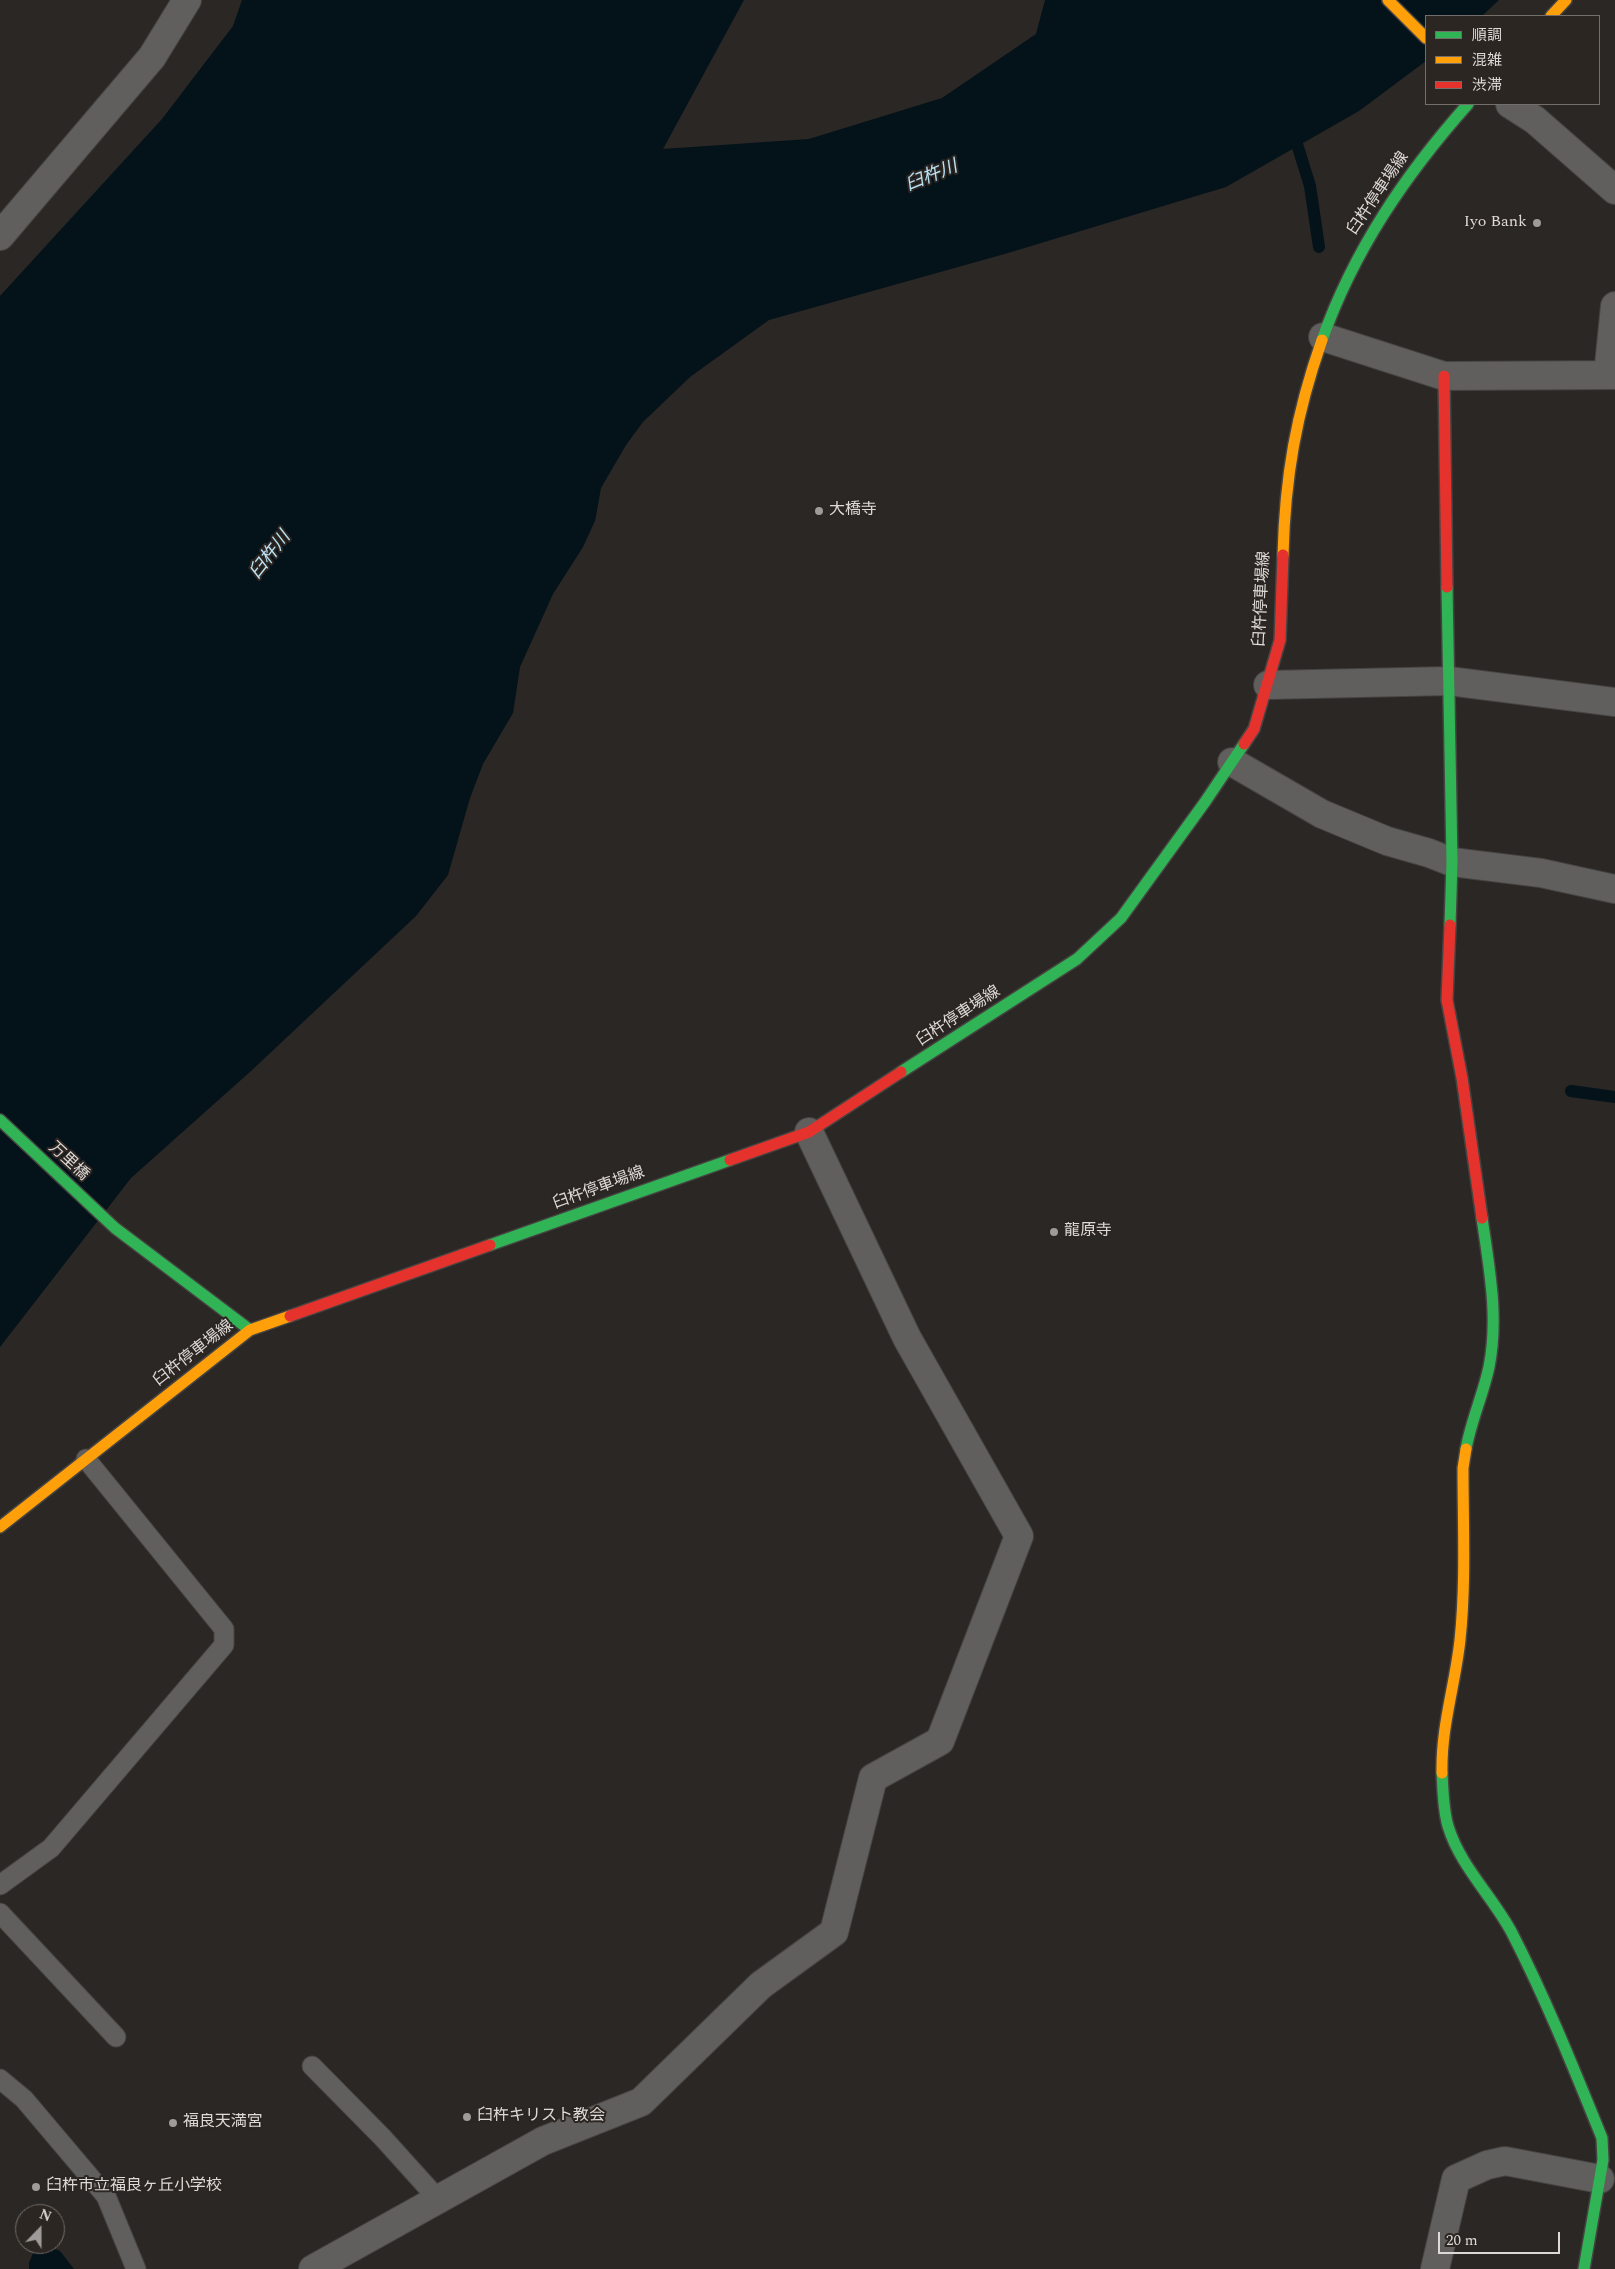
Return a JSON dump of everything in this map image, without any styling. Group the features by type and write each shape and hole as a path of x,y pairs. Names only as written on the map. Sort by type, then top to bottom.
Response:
{"street":[{"path":"0,236 152,57 187,0"},
{"path":"1388,0 1425,37"},
{"path":"1552,15 1566,0"},
{"name":"臼杵停車場線","path":"0,1527 250,1330 809,1132 1077,959 1121,918 1254,728 1280,640 1284,514 1294,436 1305,389 1323,337 1356,259 1387,207 1429,148 1467,105"},
{"path":"1512,105 1535,120 1615,190"},
{"path":"1323,337 1444,376 1612,375 1615,306"},
{"path":"1444,376 1452,862 1447,1000 1462,1078 1494,1304 1489,1367 1470,1427 1462,1468 1463,1601 1460,1642 1447,1709 1442,1750 1443,1796 1448,1826 1465,1861 1511,1931 1550,2012 1602,2138 1603,2160 1584,2269"},
{"path":"1268,685 1449,681 1615,702"},
{"path":"1232,762 1322,814 1369,834 1452,862 1541,873 1615,889"},
{"name":"万里橋","path":"0,1120 115,1228 250,1330"},
{"path":"313,2269 543,2141 641,2102 761,1985 834,1932 873,1778 940,1741 1019,1536 908,1338 809,1132"},
{"path":"1435,2269 1456,2179 1487,2165 1505,2161 1600,2179"}],"lane":[{"path":"0,1884 51,1848 224,1645 224,1629 86,1460"},
{"path":"0,1913 116,2037"},
{"path":"312,2066 383,2138 438,2199"},
{"path":"0,2078 24,2099 106,2196 136,2269"}],"water":[{"name":"臼杵川","path":"242,0 744,0 663,149 809,139 942,98 1036,34 1045,0 1499,0 1483,15 1425,15 1425,62 1359,111 1226,187 1008,253 769,320 690,377 643,422 626,445 601,488 595,521 583,547 553,594 520,667 513,713 483,764 470,798 448,875 416,916 251,1071 131,1178 0,1347 0,296 162,119 233,26"},
{"path":"33,2254 62,2254 74,2269 29,2269"}],"waterway":[{"path":"1293,131 1310,186 1319,247"},
{"path":"1571,1091 1615,1097"}],"traffic: fast":[{"path":"1322,340 1349,275 1383,215 1423,158 1467,105"},
{"path":"1447,587 1452,862 1450,925"},
{"path":"901,1072 1077,959 1121,918 1205,802 1244,744"},
{"path":"0,1120 115,1228 250,1330"},
{"path":"490,1245 730,1160"},
{"path":"1466,1449 1489,1367 1492,1348 1492,1292 1482,1218"},
{"path":"1442,1773 1445,1813 1453,1841 1460,1855 1512,1933 1559,2034 1602,2138 1603,2160 1584,2269"}],"traffic: slow":[{"path":"1388,0 1425,37"},
{"path":"1552,15 1566,0"},
{"path":"1283,555 1289,472 1305,394 1322,340"},
{"path":"0,1527 250,1330 290,1316"},
{"path":"1442,1773 1446,1722 1458,1657 1462,1619 1464,1576 1463,1468 1466,1449"}],"traffic: jam":[{"path":"1444,376 1447,587"},
{"path":"1244,744 1254,729 1280,640 1283,555"},
{"path":"1450,925 1447,1000 1462,1078 1482,1218"},
{"path":"730,1160 809,1132 901,1072"},
{"path":"290,1316 490,1245"}],"place":[{"name":"Iyo Bank","path":"1537,223"},
{"name":"大橋寺","path":"819,511"},
{"name":"龍原寺","path":"1054,1232"},
{"name":"臼杵キリスト教会","path":"467,2117"},
{"name":"福良天満宮","path":"173,2123"},
{"name":"臼杵市立福良ヶ丘小学校","path":"36,2187"}]}
